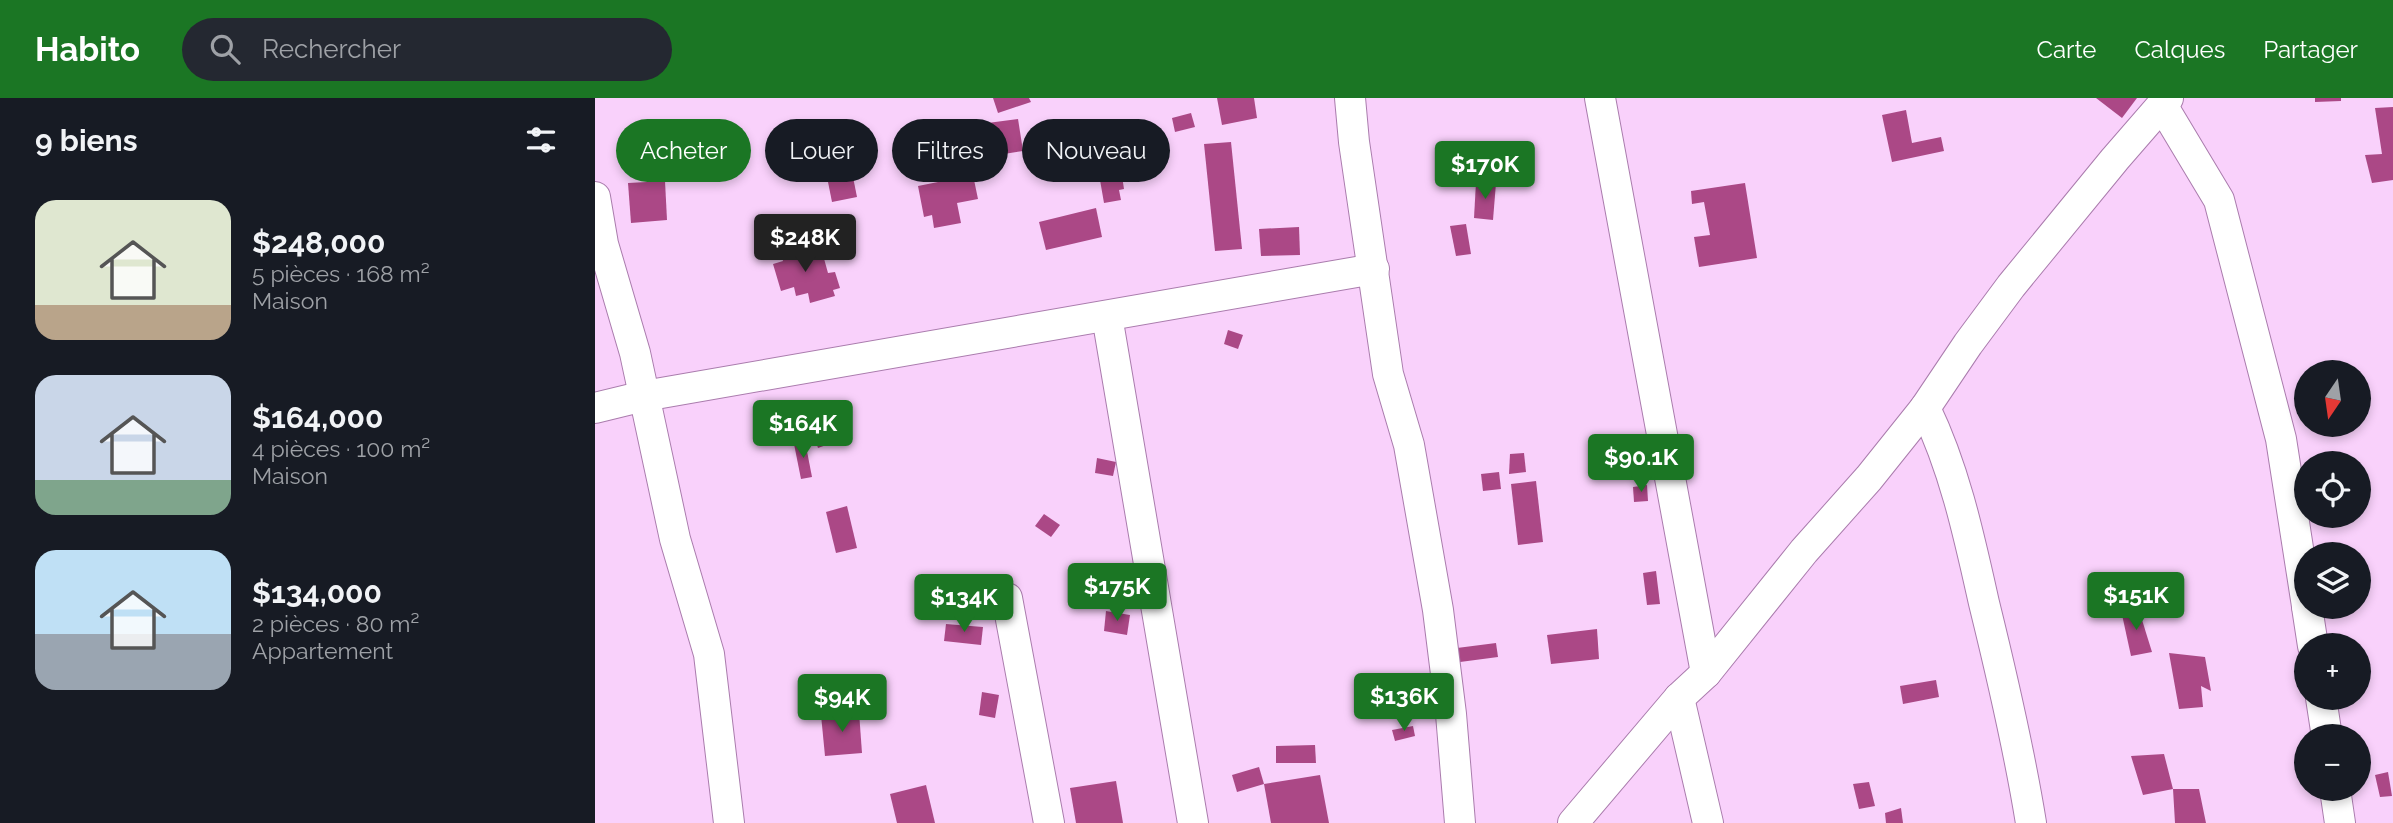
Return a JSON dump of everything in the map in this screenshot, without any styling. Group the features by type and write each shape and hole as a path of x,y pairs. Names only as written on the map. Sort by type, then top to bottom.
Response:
{"street":[{"path":"1350,98 1388,374 1409,445 1437,610 1451,714 1460,823"},
{"path":"1600,98 1706,673"},
{"path":"1573,823 1679,698 1706,673 1804,551 1869,478 1925,408 2011,286 2165,102 2220,201 2281,439 2297,542"},
{"path":"595,197 603,244 635,354 677,550 709,654 729,823"},
{"path":"595,408 644,396 1374,269"},
{"path":"1107,316 1193,823"},
{"path":"1925,408 1940,438 1958,489 2031,823"},
{"path":"1007,598 1049,823"},
{"path":"1679,698 1707,823"},
{"path":"2337,801 2340,823"}],"building":[{"path":"993,98 1029,98 1031,102 998,113"},
{"path":"1217,98 1254,98 1257,118 1222,125"},
{"path":"2096,98 2137,98 2122,118"},
{"path":"2315,98 2341,98 2341,101 2315,102"},
{"path":"2393,107 2393,180 2372,183 2365,155 2382,154 2375,108"},
{"path":"1906,110 1912,143 1941,137 1944,151 1892,162 1882,115"},
{"path":"1191,113 1195,127 1175,132 1172,118"},
{"path":"1018,119 1022,151 1008,153 1008,120"},
{"path":"1231,142 1242,249 1215,251 1204,144"},
{"path":"665,182 667,220 631,223 628,183"},
{"path":"828,182 854,182 857,197 832,202"},
{"path":"938,182 974,182 978,199 957,203 961,223 934,228 932,215 924,217 918,186"},
{"path":"1100,182 1123,182 1124,189 1119,190 1121,200 1104,203"},
{"path":"1476,182 1496,183 1493,220 1474,218"},
{"path":"1745,183 1757,258 1699,267 1694,237 1710,235 1704,202 1692,204 1691,191"},
{"path":"1096,208 1102,237 1046,250 1039,222"},
{"path":"780,222 782,236 761,238 760,223"},
{"path":"1466,224 1471,254 1456,256 1450,226"},
{"path":"1299,227 1300,255 1261,256 1259,229"},
{"path":"803,242 808,260 823,255 828,273 835,272 840,288 833,290 835,296 810,303 808,293 796,296 794,287 781,291 773,264 783,261 780,249"},
{"path":"1228,330 1243,335 1238,349 1224,344"},
{"path":"825,430 829,444 818,448 813,433"},
{"path":"805,441 812,477 801,479 794,444"},
{"path":"1524,453 1526,472 1509,474 1510,454"},
{"path":"1097,458 1116,462 1113,476 1095,473"},
{"path":"1499,472 1501,489 1483,491 1481,474"},
{"path":"1536,481 1543,542 1518,545 1511,484"},
{"path":"1647,485 1648,501 1634,502 1633,487"},
{"path":"847,506 857,548 836,553 826,512"},
{"path":"1044,514 1060,525 1051,537 1035,526"},
{"path":"1656,571 1660,604 1647,605 1643,573"},
{"path":"2138,607 2152,652 2131,656 2121,610"},
{"path":"1106,611 1130,615 1127,635 1104,631"},
{"path":"946,624 983,627 981,645 944,641"},
{"path":"1597,629 1599,659 1551,664 1547,635"},
{"path":"1496,643 1498,657 1460,662 1457,648"},
{"path":"2169,653 2205,657 2211,691 2201,686 2203,707 2179,709"},
{"path":"1936,680 1939,697 1903,704 1900,686"},
{"path":"982,692 999,695 995,718 979,715"},
{"path":"859,712 862,753 825,756 821,715"},
{"path":"1413,726 1415,736 1395,741 1392,730"},
{"path":"1315,745 1316,763 1276,763 1276,746"},
{"path":"2164,754 2173,789 2143,795 2131,756"},
{"path":"1259,767 1264,784 1237,792 1232,775"},
{"path":"2388,772 2392,796 2380,797 2375,775"},
{"path":"1320,775 1329,823 1271,823 1264,784"},
{"path":"1116,781 1123,823 1076,823 1070,788"},
{"path":"1869,782 1875,806 1859,809 1853,784"},
{"path":"926,785 935,823 897,823 890,794"},
{"path":"2173,789 2199,789 2206,823 2175,823"},
{"path":"1901,808 1903,823 1886,823 1885,813"}]}
